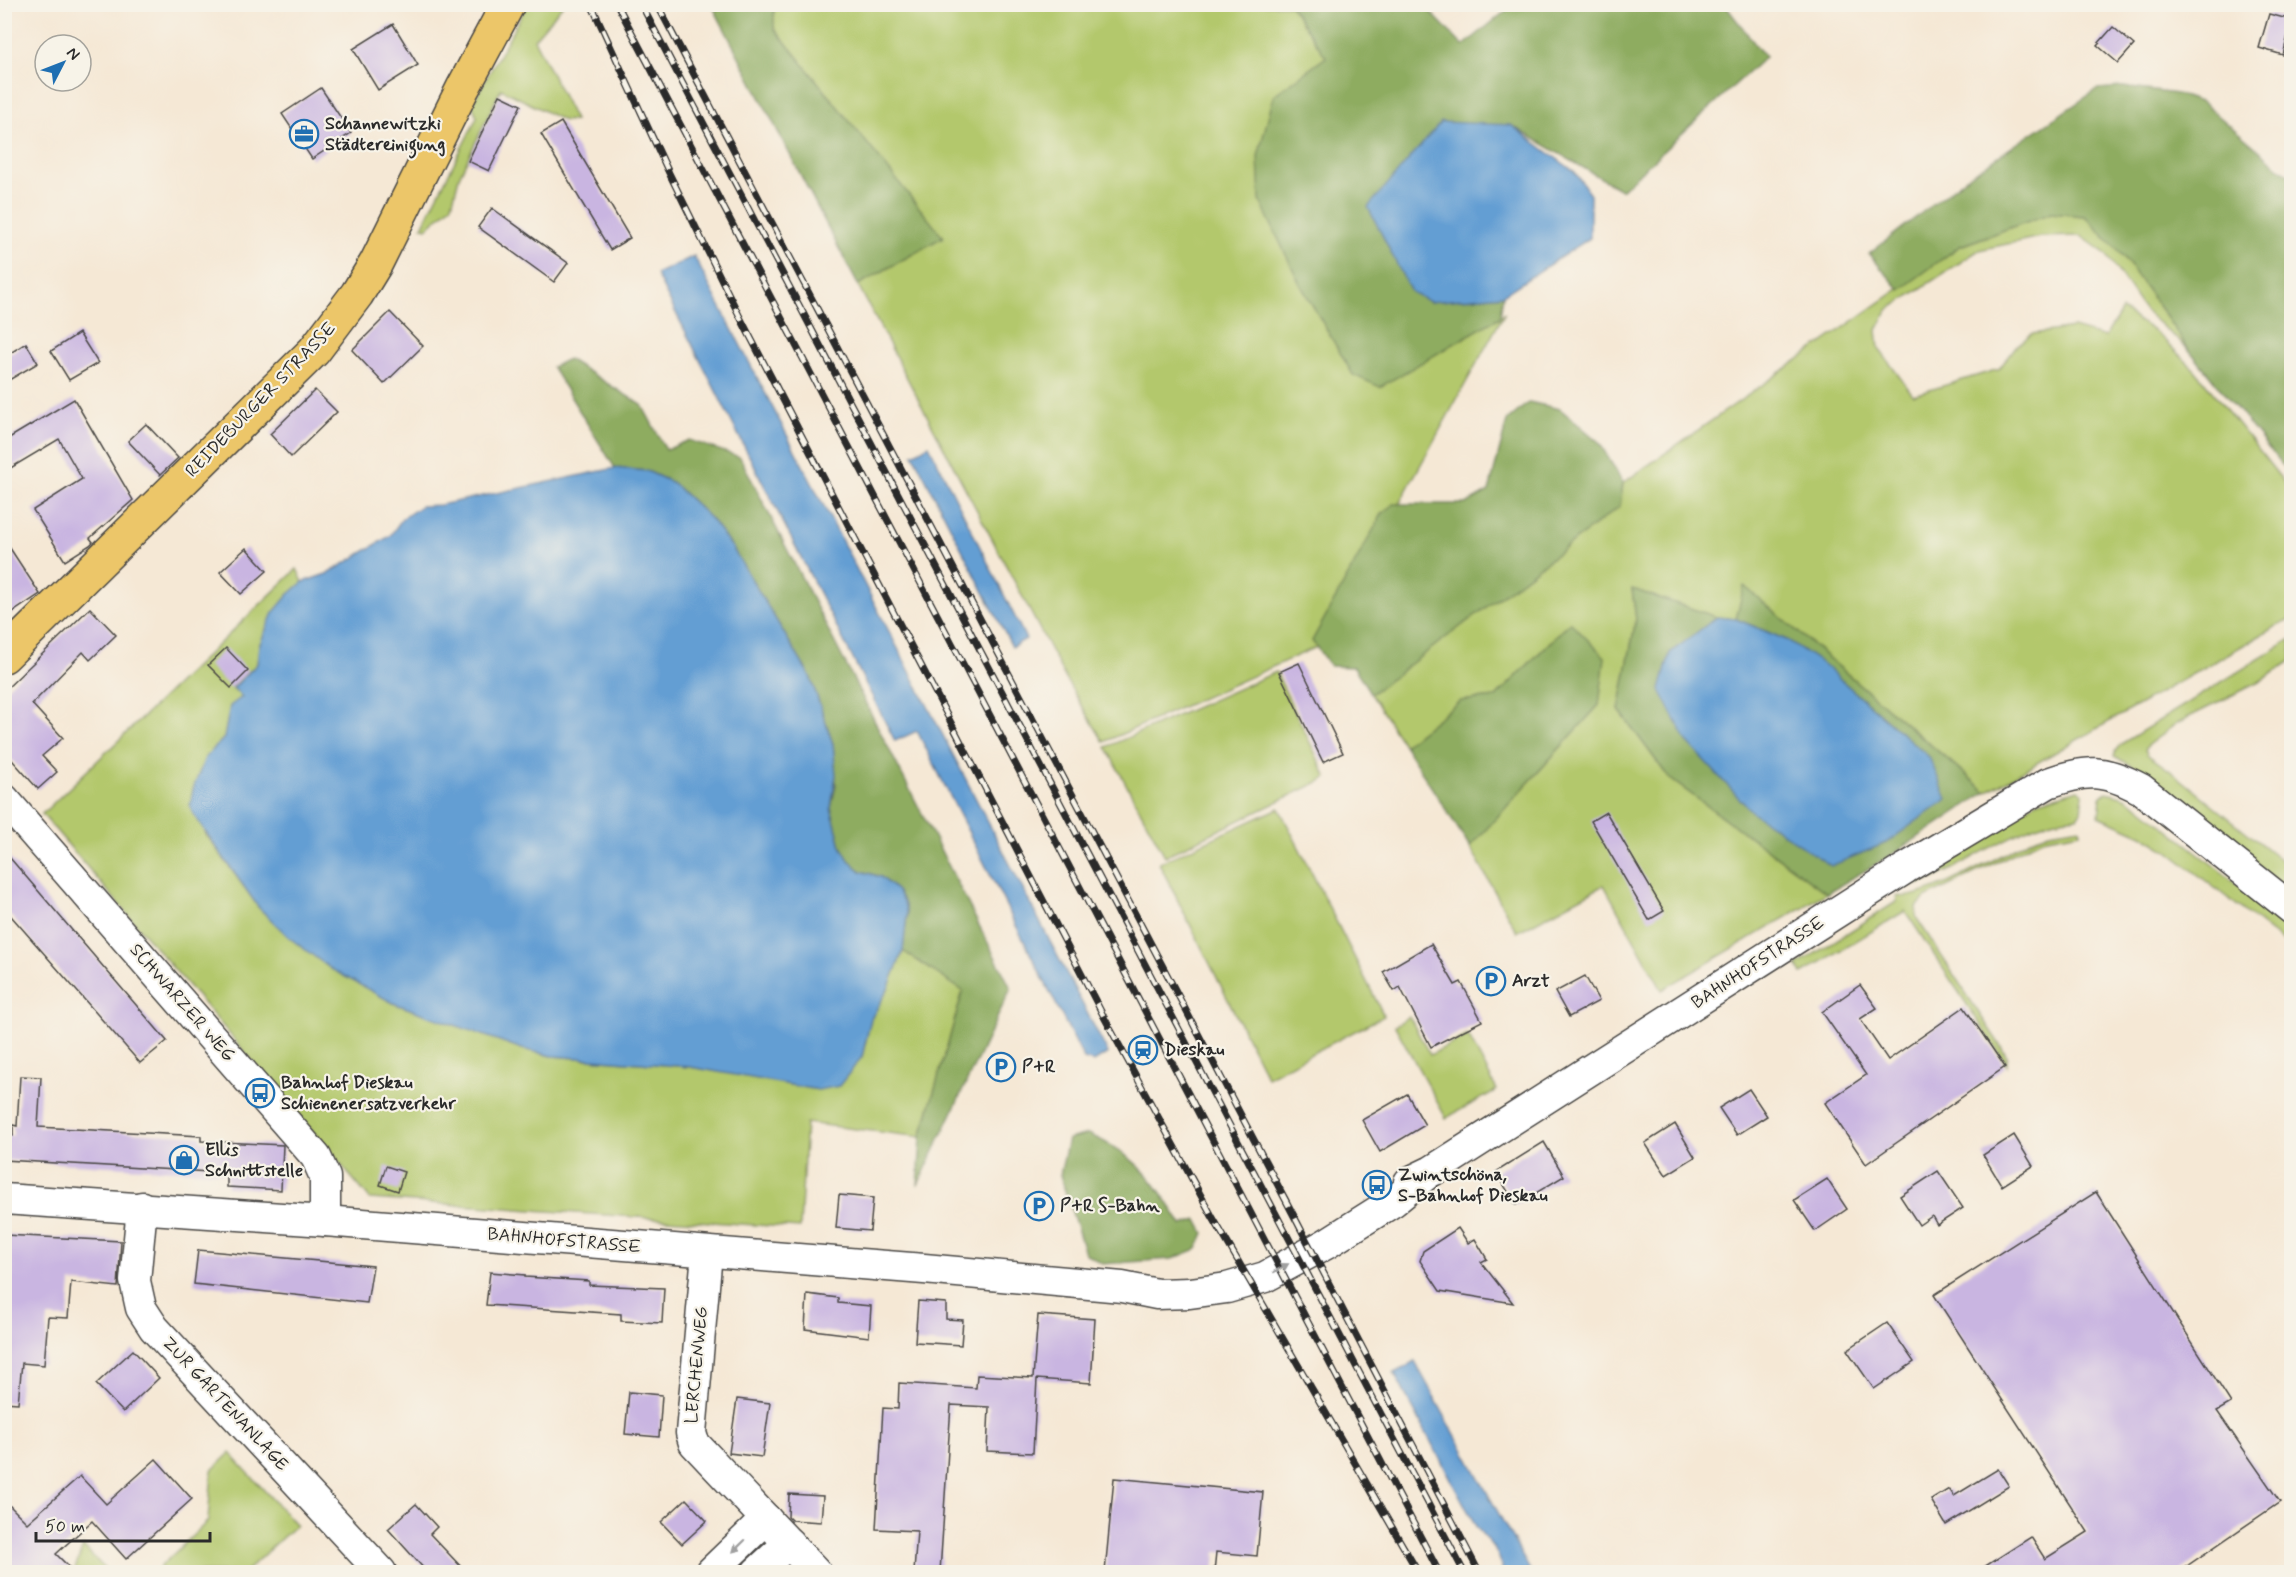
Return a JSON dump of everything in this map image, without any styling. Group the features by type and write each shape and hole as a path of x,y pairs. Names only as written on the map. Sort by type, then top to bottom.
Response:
{"main road":[{"name":"REIDEBURGER STRASSE","path":"4,656 314,351 336,323 376,263 463,88 508,4"}],"street":[{"name":"BAHNHOFSTRASSE","path":"4,1199 325,1221 1122,1287 1157,1294 1191,1293 1227,1288 1265,1277 1326,1244 1394,1201 1427,1174 1906,868 2048,783 2073,774 2097,773 2119,777 2141,789 2292,909"},
{"name":"SCHWARZER WEG","path":"4,799 316,1157 325,1177 325,1221"},
{"name":"ZUR GARTENANLAGE","path":"142,1208 135,1281 141,1308 154,1328 381,1572"},
{"name":"LERCHENWEG","path":"707,1253 691,1432 694,1443 816,1572"},
{"path":"711,1572 766,1519"},
{"path":"757,1572 789,1544"}],"green space":[{"path":"758,4 1302,5 1332,58 1368,377 1504,314 1326,643 1104,742 1068,683 858,285 920,250 764,43"},
{"path":"527,5 563,5 534,39 575,120 564,121 501,89 459,177 452,205 427,228 422,227 477,117 472,104"},
{"path":"712,5 774,5 774,28 943,237 858,285"},
{"path":"1290,5 1424,5 1463,46 1513,5 1725,5 1765,57 1621,190 1511,125 1430,302 1503,295 1500,317 1380,387 1353,375 1300,284 1260,201 1258,156 1274,95 1326,57"},
{"path":"2123,87 2177,94 2203,103 2291,177 2291,476 2190,351 2124,257 2085,216 2051,213 1960,246 1900,290 1869,254 1966,178 2098,89"},
{"path":"2051,213 2085,216 2124,257 2190,351 2145,311 2106,254 2081,236 2040,237 1979,250 1888,310 1877,330 1879,349 1913,395 1999,369 2016,346 2032,334 2073,328 2105,337 2122,310 2157,333 2195,370 2291,491 2291,618 1986,792 1745,587 1736,619 1717,617 1632,589 1636,619 1619,710 1669,778 1827,893 1662,990 1604,885 1517,932 1470,847 1599,705 1570,622 1496,697 1460,701 1404,745 1371,694 1620,506 1623,483 1960,246"},
{"path":"568,359 642,405 666,450 689,440 740,457 1011,988 918,1185 921,1137 963,991 903,951 907,914 904,902 897,891 881,877 861,871 849,860 841,846 831,808 836,785 833,744 810,676 732,547 711,519 673,483 647,471 615,468 552,367"},
{"path":"1529,402 1560,409 1599,442 1623,483 1620,506 1371,694 1354,667 1330,666 1312,641 1382,514 1394,504 1466,504 1489,491 1507,421"},
{"path":"297,569 303,582 288,595 259,646 257,664 233,688 242,697 230,707 224,738 205,758 205,833 259,908 291,939 393,1003 523,1049 552,1056 690,1067 750,1076 862,1057 871,1019 888,989 903,951 963,991 921,1137 806,1123 800,1228 370,1199 42,814"},
{"path":"1744,586 1986,792 1890,856 1827,893 1669,778 1619,710 1636,619 1632,589 1717,617 1670,653 1929,757 1824,665 1789,641 1736,619"},
{"path":"1570,622 1605,657 1599,705 1470,847 1404,745 1460,701 1496,697"},
{"path":"2291,639 2291,661 2259,682 2177,723 2148,745 2145,750 2148,755 2291,868 2291,893 2132,766 2114,756 2121,744"},
{"path":"1276,672 1327,778 1165,856 1106,747"},
{"path":"2078,789 2083,794 2081,812 2077,817 2058,820 2022,832 1935,878 1883,895 2036,802"},
{"path":"2107,792 2125,797 2139,806 2291,927 2291,948 2168,851 2142,835 2099,816 2101,797"},
{"path":"1279,808 1384,1016 1267,1077 1159,863"},
{"path":"2080,827 2081,832 2042,839 1925,898 1917,907 1916,917 2007,1056 2007,1065 1905,911 1802,974 1797,965 1896,902 1897,896 1910,896 1945,884 2049,832"},
{"path":"1409,1016 1430,1055 1468,1035 1497,1090 1446,1118 1395,1026"},
{"path":"1088,1134 1132,1160 1163,1195 1182,1225 1197,1220 1204,1233 1197,1249 1172,1259 1102,1264 1085,1253 1060,1175 1068,1139"},
{"path":"230,1453 296,1525 245,1572 163,1572 159,1568 208,1521 212,1470"},
{"path":"83,1546 108,1572 74,1572"}],"water":[{"path":"1441,122 1511,125 1575,172 1590,194 1590,238 1503,295 1430,302 1411,292 1368,207"},
{"path":"694,256 1108,1053 1094,1062 1084,1059 917,731 895,741 656,274"},
{"path":"929,445 1026,639 1012,647 913,454"},
{"path":"615,468 647,471 673,483 711,519 732,547 810,676 833,744 836,775 831,808 841,846 849,860 861,871 881,877 897,891 904,902 907,914 903,951 888,989 871,1019 862,1057 839,1086 818,1090 690,1067 552,1056 522,1049 393,1003 331,969 291,939 259,908 193,814 190,806 193,789 205,758 224,738 230,706 242,697 233,688 257,664 259,646 273,613 303,582 329,573 390,536 402,519 421,506 440,505"},
{"path":"1717,617 1736,619 1789,641 1824,665 1929,757 1947,799 1886,843 1831,866 1752,812 1687,742 1660,690 1670,653"},
{"path":"1415,1362 1531,1572 1502,1572 1500,1559 1477,1528 1394,1373"}],"building":[{"path":"2269,14 2292,20 2283,55 2259,48"},
{"path":"393,24 418,65 378,90 353,49"},
{"path":"2113,27 2134,45 2118,63 2097,45"},
{"path":"321,88 351,133 312,159 282,114"},
{"path":"500,95 521,105 489,171 468,161"},
{"path":"561,122 630,238 610,250 541,134"},
{"path":"492,208 568,263 554,282 478,227"},
{"path":"390,312 423,346 384,384 352,350"},
{"path":"79,333 98,363 69,380 51,351"},
{"path":"26,343 38,363 4,383 4,357"},
{"path":"315,390 337,412 291,457 270,434"},
{"path":"74,399 133,500 90,538 93,542 90,545 65,561 33,510 82,479 59,439 4,472 4,441"},
{"path":"146,424 178,458 160,475 128,441"},
{"path":"4,539 40,594 4,618"},
{"path":"246,548 267,571 241,594 220,572"},
{"path":"90,608 116,635 90,660 83,652 32,704 63,738 42,756 57,772 38,789 4,751 4,691"},
{"path":"226,648 248,671 231,688 208,665"},
{"path":"1299,663 1343,753 1323,762 1279,672"},
{"path":"1606,812 1664,911 1649,920 1591,821"},
{"path":"4,851 167,1041 140,1063 4,908"},
{"path":"1431,944 1455,985 1461,982 1482,1021 1431,1047 1400,987 1394,991 1383,972"},
{"path":"1585,976 1599,1001 1569,1017 1555,992"},
{"path":"1860,985 1877,1008 1860,1019 1888,1060 1964,1007 2005,1067 1866,1164 1825,1103 1866,1075 1822,1012"},
{"path":"20,1076 41,1077 38,1127 201,1136 201,1141 283,1145 281,1190 227,1187 227,1173 4,1160 4,1135 13,1136 13,1125 17,1126"},
{"path":"1749,1089 1767,1116 1737,1135 1719,1108"},
{"path":"1407,1094 1425,1125 1380,1152 1362,1120"},
{"path":"1675,1124 1695,1157 1666,1175 1645,1143"},
{"path":"2014,1135 2033,1166 2002,1186 1983,1155"},
{"path":"1544,1142 1564,1176 1516,1205 1496,1172"},
{"path":"386,1166 404,1172 398,1191 380,1185"},
{"path":"1938,1171 1963,1208 1937,1225 1932,1216 1919,1225 1900,1196"},
{"path":"1827,1179 1847,1209 1815,1231 1794,1200"},
{"path":"2096,1192 2231,1403 2217,1411 2280,1502 2178,1572 1976,1572 2031,1537 2045,1559 2088,1532 1934,1295"},
{"path":"839,1195 873,1198 870,1231 836,1228"},
{"path":"1458,1228 1468,1243 1475,1239 1487,1259 1481,1262 1513,1303 1440,1291 1420,1261 1423,1251"},
{"path":"4,1235 121,1241 118,1287 71,1282 68,1318 48,1317 44,1365 22,1363 18,1403 4,1402"},
{"path":"198,1250 373,1266 367,1303 194,1284"},
{"path":"490,1272 525,1275 525,1277 589,1281 589,1285 664,1288 662,1323 621,1321 621,1314 486,1305"},
{"path":"807,1294 838,1298 838,1303 871,1306 869,1337 805,1329"},
{"path":"918,1301 946,1303 946,1319 963,1320 961,1345 915,1342"},
{"path":"1038,1315 1095,1319 1091,1383 1037,1379 1033,1453 987,1451 989,1407 951,1405 940,1572 914,1572 917,1531 876,1529 883,1408 898,1409 899,1383 976,1388 977,1375 1033,1378"},
{"path":"1887,1323 1914,1362 1874,1389 1847,1350"},
{"path":"133,1350 159,1378 123,1412 96,1384"},
{"path":"629,1392 662,1395 659,1437 625,1434"},
{"path":"737,1399 770,1403 762,1457 729,1453"},
{"path":"156,1459 192,1499 126,1559 92,1521 56,1554 74,1572 14,1572 4,1563 4,1500 27,1523 80,1476 106,1504"},
{"path":"1998,1469 2009,1486 1946,1525 1931,1500 1949,1489 1954,1496"},
{"path":"1114,1478 1263,1492 1257,1556 1216,1552 1214,1572 1105,1572"},
{"path":"789,1494 823,1496 821,1522 791,1520 788,1517"},
{"path":"686,1499 707,1521 682,1544 661,1522"},
{"path":"416,1504 437,1527 430,1534 466,1572 427,1572 388,1529"}],"railway":[{"path":"591,4 669,173 740,317 1104,1017 1212,1216 1418,1572"},
{"path":"617,4 1439,1572"},
{"path":"641,4 1464,1572"},
{"path":"657,4 1479,1572"}],"place":[{"name":"Schannewitzki Städtereinigung","path":"304,134"},
{"name":"Arzt","path":"1491,981"},
{"name":"Dieskau","path":"1143,1050"},
{"name":"P+R","path":"1001,1067"},
{"name":"Bahnhof Dieskau Schienenersatzverkehr","path":"260,1093"},
{"name":"Ellis Schnittstelle","path":"184,1160"},
{"name":"Zwintschöna, S-Bahnhof Dieskau","path":"1377,1185"},
{"name":"P+R S-Bahn","path":"1039,1206"}]}
